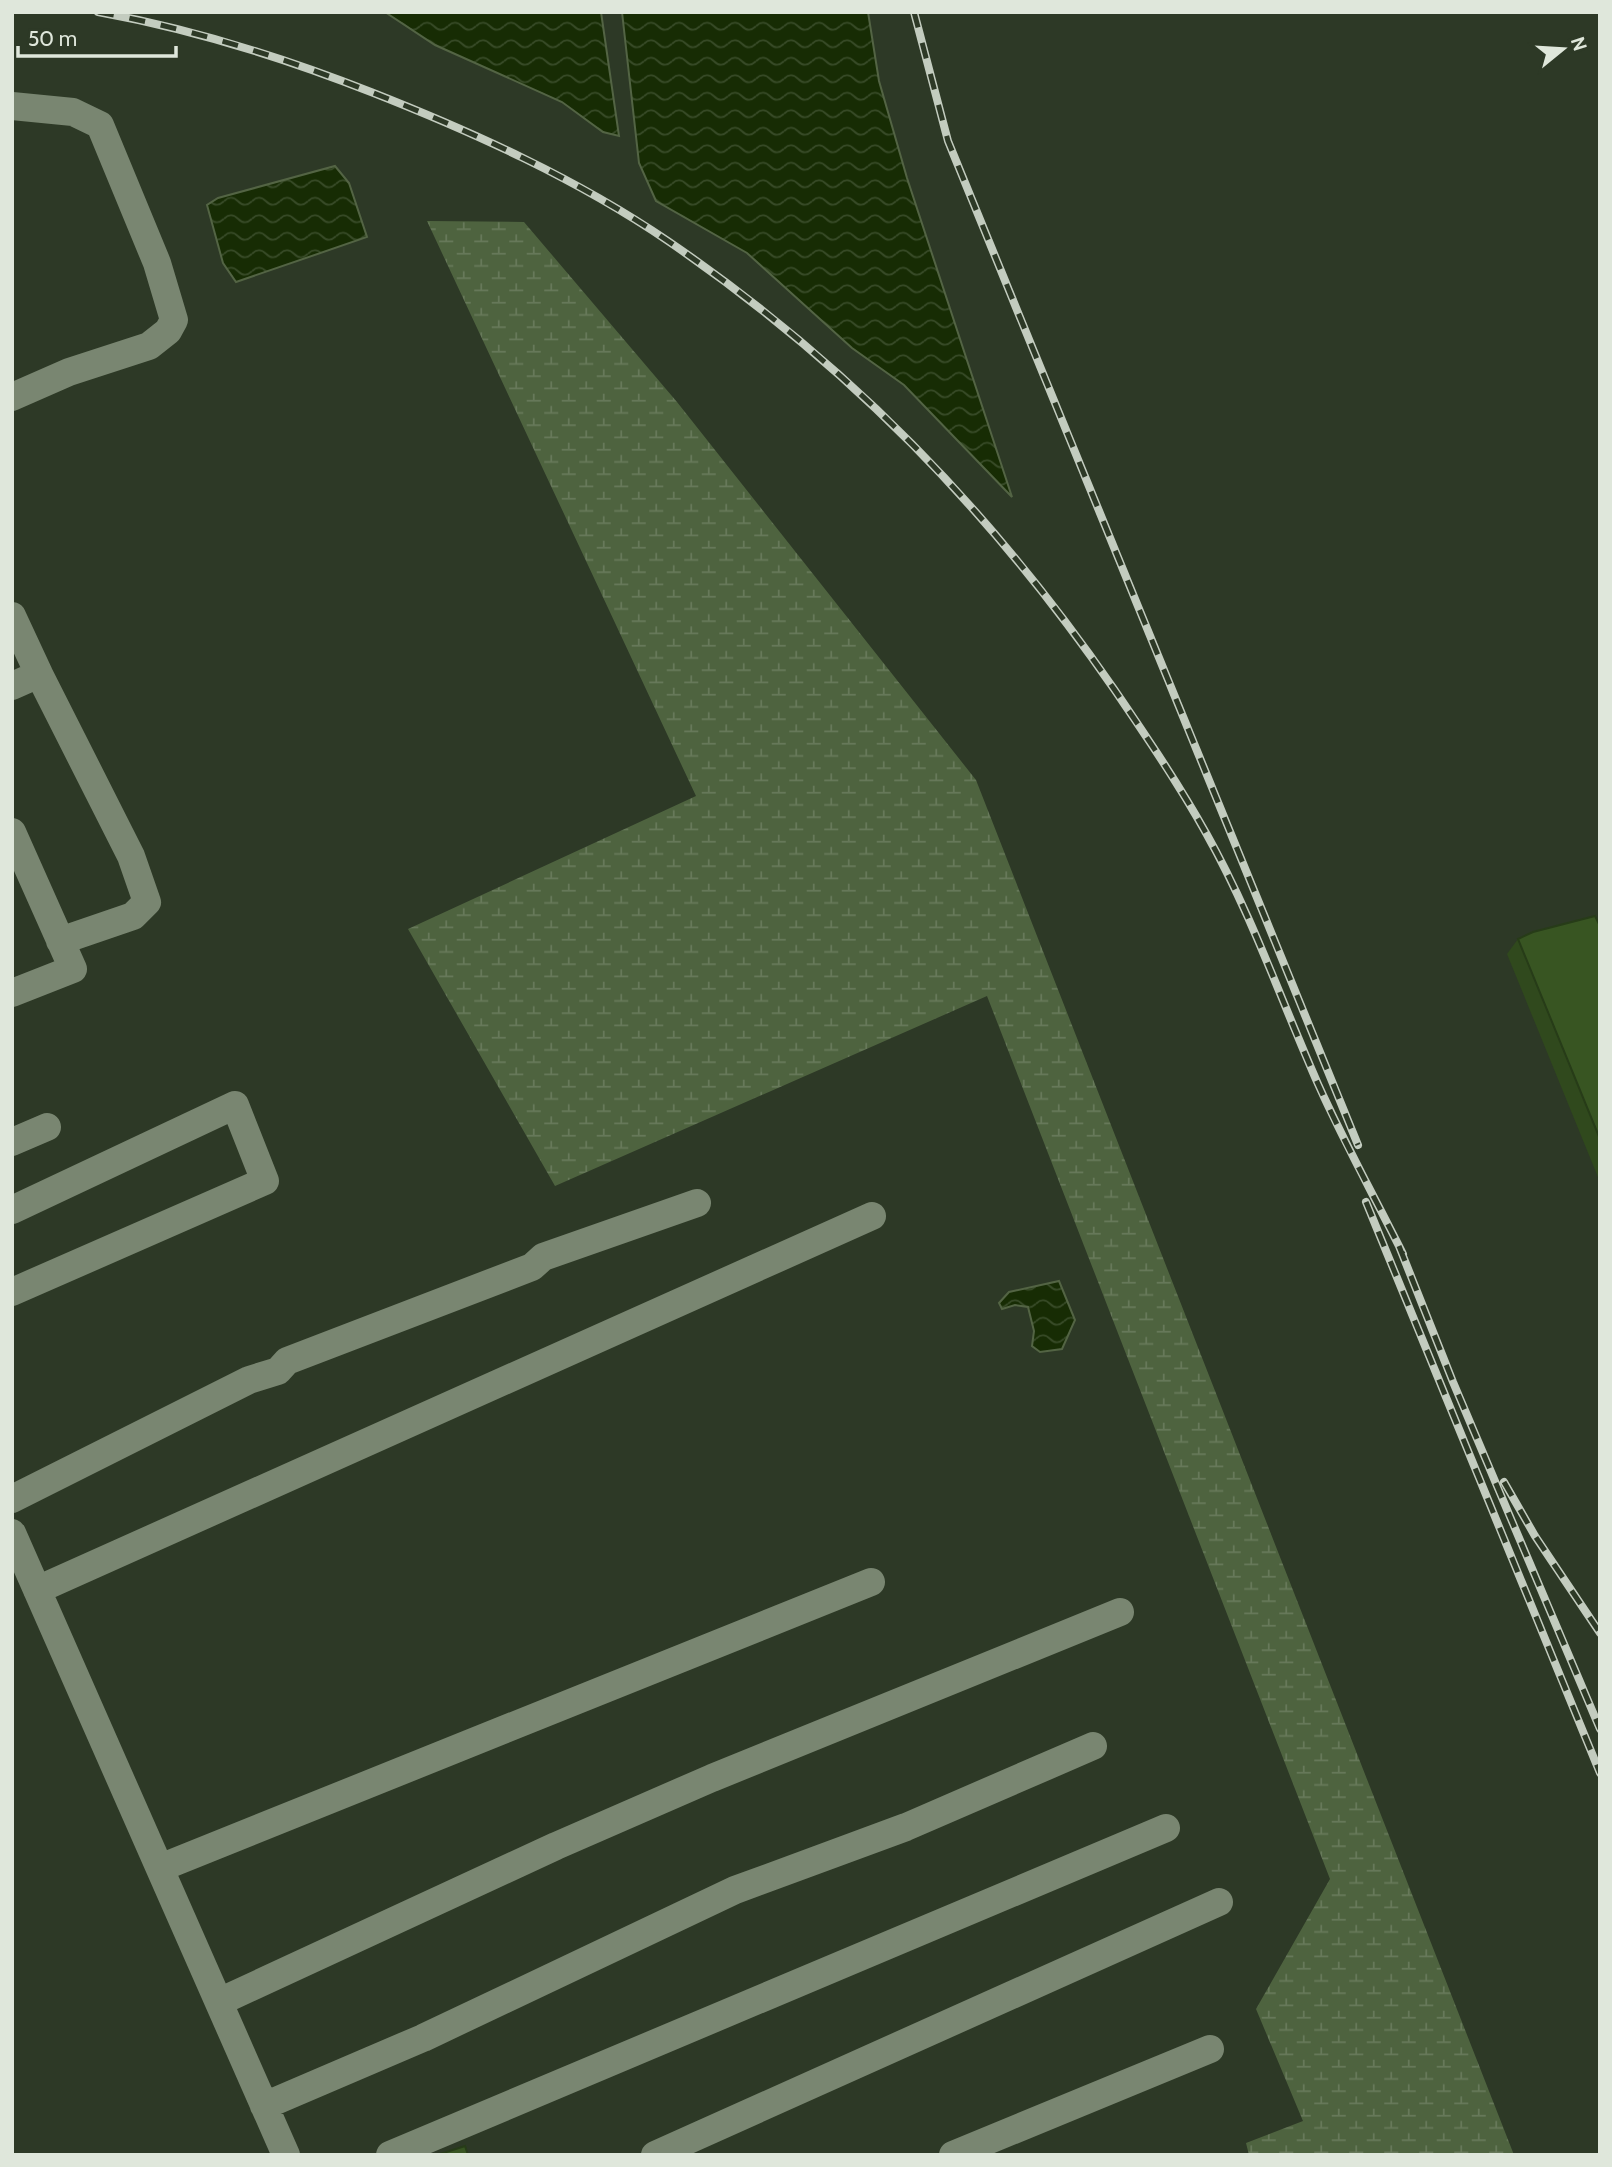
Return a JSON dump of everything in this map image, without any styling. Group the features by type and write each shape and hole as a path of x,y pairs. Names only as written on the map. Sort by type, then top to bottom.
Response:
{"street":[{"path":"12,106 73,112 100,125 157,263 174,320 168,331 149,346 69,372 12,397"},
{"path":"12,616 131,856 146,902 133,916 60,941"},
{"path":"12,686 39,674"},
{"path":"12,832 73,970 12,993"},
{"path":"12,1210 235,1105 265,1181 12,1292"},
{"path":"12,1142 47,1127"},
{"path":"12,1499 249,1380 278,1371 287,1361 532,1267 543,1257 696,1203"},
{"path":"37,1590 872,1216"},
{"path":"12,1533 286,2155"},
{"path":"160,1868 871,1582"},
{"path":"219,2002 556,1846 712,1778 1120,1612"},
{"path":"264,2106 423,2038 735,1890 906,1827 1093,1746"},
{"path":"390,2155 1166,1828"},
{"path":"655,2155 1219,1902"},
{"path":"953,2155 1210,2049"}],"green space":[{"path":"427,221 524,222 677,402 976,780 1514,2155 1249,2155 1246,2143 1303,2121 1256,2009 1330,1879 987,996 555,1186 408,929 696,796"}],"water":[{"path":"385,12 601,12 619,136 603,132 562,102 435,45"},
{"path":"622,12 868,12 879,81 907,178 1012,497 904,385 852,348 747,253 656,201 639,163"},
{"path":"335,166 349,183 367,237 236,282 223,263 207,205 218,198"},
{"path":"1059,1281 1075,1320 1062,1349 1040,1352 1032,1346 1034,1331 1028,1307 1015,1305 1002,1309 999,1303 1009,1292"}],"building":[{"path":"1595,916 1600,926 1600,1139 1518,939 1533,932"},
{"path":"465,2146 468,2155 437,2155"}],"railway":[{"path":"98,12 236,45 304,67 409,107 524,158 598,197 668,241 734,288 856,390 966,501 1017,561 1067,623 1173,778 1206,833 1237,894 1328,1106 1403,1254"},
{"path":"914,12 948,141 1358,1145"},
{"path":"1366,1202 1600,1773"},
{"path":"1399,1246 1453,1382 1600,1729"},
{"path":"1504,1482 1535,1536 1600,1633"}]}
